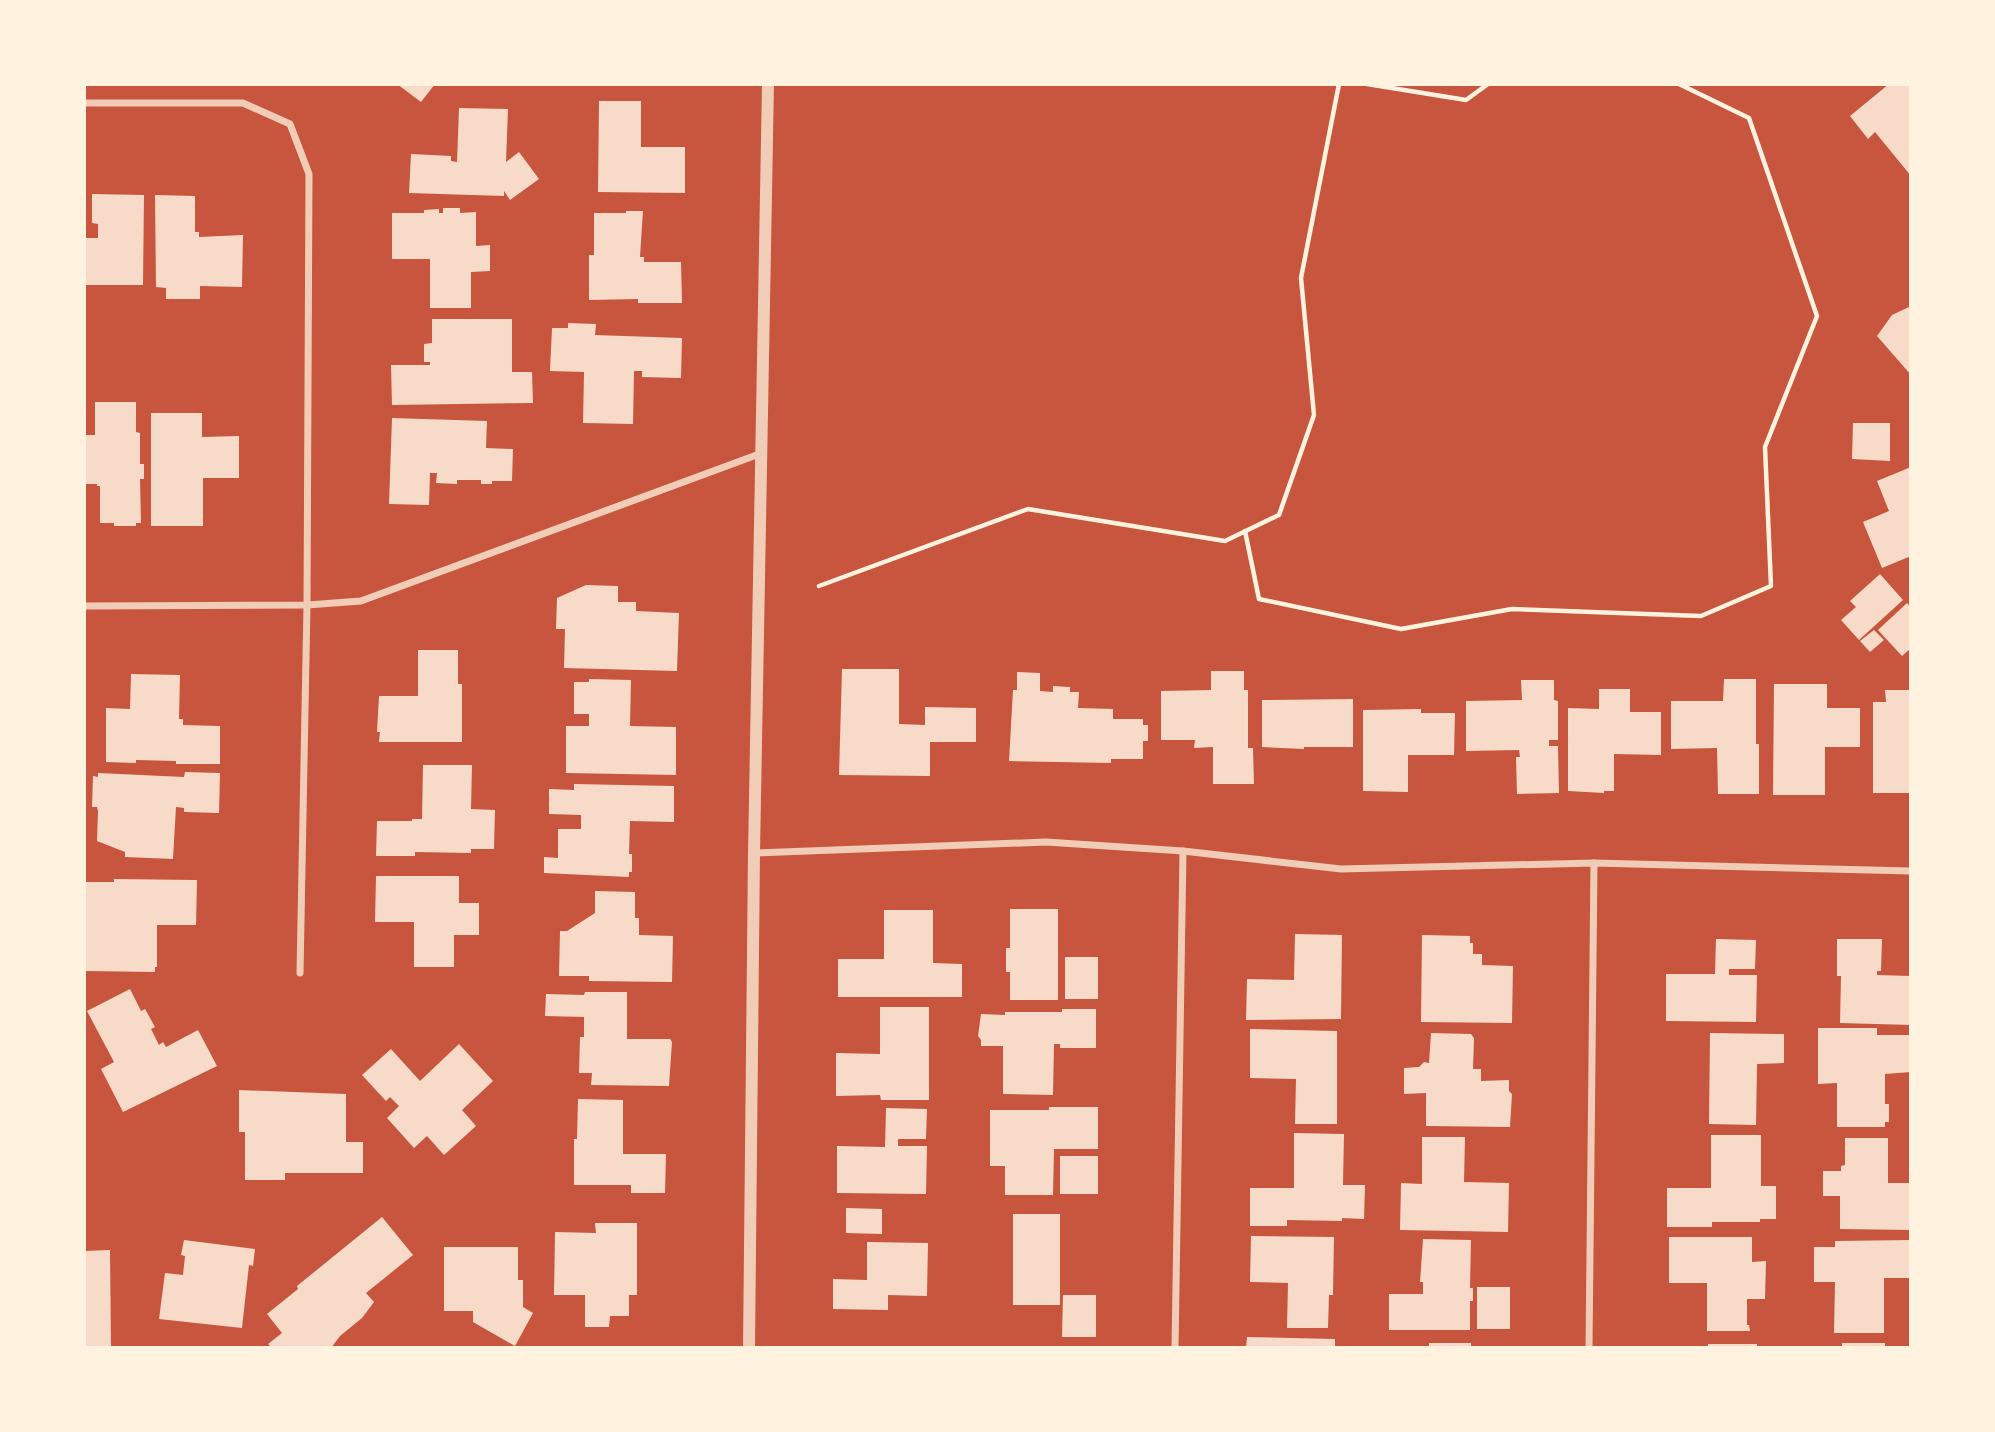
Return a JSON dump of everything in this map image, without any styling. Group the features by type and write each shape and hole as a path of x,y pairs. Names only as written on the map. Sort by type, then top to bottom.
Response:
{"street":[{"path":"749,1348 754,853 768,84"},
{"path":"84,103 243,103 290,124 309,174 307,604 300,974"},
{"path":"84,606 360,601 762,453"},
{"path":"754,853 1046,842 1183,851 1341,869 1594,863 1911,871"},
{"path":"1175,1348 1183,851"},
{"path":"1590,1348 1594,863"}],"path":[{"path":"819,586 1028,509 1225,541 1279,515 1314,415 1301,278 1339,84"},
{"path":"1367,84 1466,100 1488,84"},
{"path":"1245,531 1259,599 1401,629 1512,609 1701,616 1771,586 1765,447 1817,316 1749,118 1679,84"}],"building":[{"path":"397,84 435,84 421,102"},
{"path":"1889,84 1911,84 1911,176 1875,132 1868,139 1850,116"},
{"path":"599,101 641,101 641,147 685,147 685,193 598,192"},
{"path":"459,108 508,109 506,162 519,152 539,179 510,200 504,191 504,196 409,193 411,154 451,156 451,161 457,162"},
{"path":"92,194 144,195 143,285 84,285 85,238 98,238 98,224 92,223"},
{"path":"155,195 195,196 195,232 199,232 199,237 243,235 242,287 200,286 200,299 166,299 166,288 156,287"},
{"path":"443,208 460,208 460,213 476,212 476,246 490,245 490,271 471,272 471,308 430,308 430,259 392,259 392,213 424,213 424,210 439,209 439,213 443,213"},
{"path":"643,211 640,257 644,257 644,262 681,262 682,303 638,303 638,299 589,300 589,255 594,255 594,213"},
{"path":"1911,306 1911,375 1877,336 1892,315"},
{"path":"432,319 512,319 512,372 532,372 533,403 392,405 391,365 430,365 430,362 424,362 424,344 432,343"},
{"path":"568,323 596,324 595,335 682,338 681,378 642,377 642,371 634,371 633,424 583,423 584,372 550,371 552,328 568,328"},
{"path":"95,402 136,402 136,432 140,433 140,464 144,464 144,479 140,479 141,523 136,523 136,526 100,523 100,486 84,484 84,435 95,435"},
{"path":"151,413 202,413 202,437 239,436 239,478 203,478 203,526 151,526"},
{"path":"392,418 487,421 486,448 513,449 512,481 492,481 492,484 481,484 481,480 457,480 457,484 436,483 437,473 430,473 429,505 389,504"},
{"path":"1853,423 1890,423 1890,461 1852,459"},
{"path":"1911,467 1911,556 1882,568 1863,522 1889,511 1877,481"},
{"path":"1880,574 1903,600 1859,640 1841,620 1856,607 1850,601"},
{"path":"586,585 618,586 618,602 636,602 636,611 679,613 677,671 564,668 565,629 556,629 557,598"},
{"path":"1907,603 1911,608 1911,648 1902,656 1878,630"},
{"path":"1874,630 1884,640 1870,652 1860,641"},
{"path":"418,650 458,650 458,684 462,684 462,742 379,742 379,696 418,696"},
{"path":"842,669 899,669 899,724 925,725 925,707 976,708 976,742 930,742 930,776 839,775"},
{"path":"1211,671 1244,671 1244,690 1248,690 1248,748 1253,748 1254,784 1213,784 1213,747 1194,748 1195,740 1161,740 1161,691 1211,690"},
{"path":"1017,672 1040,673 1040,691 1053,692 1053,686 1070,687 1070,692 1079,692 1078,708 1113,709 1113,719 1143,719 1143,725 1148,725 1148,741 1143,741 1143,759 1111,759 1111,763 1009,761 1013,690 1017,690"},
{"path":"131,674 180,675 179,719 183,719 183,725 220,726 220,764 136,760 136,763 106,762 106,708 130,709"},
{"path":"589,679 631,680 630,726 676,727 676,775 566,773 566,726 589,726 589,714 574,714 574,682 589,682"},
{"path":"1724,679 1756,679 1759,794 1718,794 1717,748 1671,749 1671,701 1723,701"},
{"path":"1521,680 1554,680 1554,700 1558,701 1558,740 1549,740 1549,746 1558,746 1559,793 1517,794 1516,757 1520,757 1519,750 1466,751 1466,701 1522,700"},
{"path":"1774,684 1827,684 1827,708 1860,708 1860,747 1825,747 1825,795 1773,795"},
{"path":"1599,689 1630,689 1630,712 1661,712 1661,755 1614,754 1614,791 1568,791 1568,708 1599,709"},
{"path":"1885,690 1911,690 1910,793 1873,793 1873,702 1886,702"},
{"path":"1353,699 1353,747 1262,747 1262,700"},
{"path":"1421,709 1421,713 1455,713 1454,755 1408,755 1408,792 1363,791 1363,710"},
{"path":"423,765 472,765 471,809 495,810 494,849 471,849 471,853 415,852 415,856 376,856 377,821 422,819"},
{"path":"185,772 220,773 219,813 184,812 184,808 176,807 173,859 125,857 125,852 97,841 98,811 97,807 92,807 93,776 98,777 98,773 184,777"},
{"path":"574,784 674,786 674,822 630,821 629,854 632,854 632,872 629,872 629,877 544,873 544,857 558,858 558,829 581,829 581,815 549,814 549,789 574,790"},
{"path":"376,876 459,876 459,903 479,903 479,935 454,935 454,967 414,967 414,922 375,922"},
{"path":"114,879 197,880 196,925 157,925 155,972 84,971 86,882 114,882"},
{"path":"595,891 635,892 635,918 639,918 639,935 673,936 672,982 589,981 589,976 559,976 560,931 567,931 595,913"},
{"path":"1010,909 1058,909 1058,1000 1010,1000 1010,972 1006,972 1006,948 1010,948"},
{"path":"884,910 933,910 933,963 962,964 962,997 838,997 838,959 884,959"},
{"path":"1295,934 1342,935 1341,1019 1246,1020 1247,979 1294,980"},
{"path":"1422,935 1470,936 1473,954 1482,954 1482,965 1513,966 1512,1023 1421,1022"},
{"path":"1716,939 1756,940 1755,969 1729,969 1729,975 1757,975 1756,1022 1666,1021 1666,974 1715,974"},
{"path":"1837,939 1882,939 1881,971 1877,971 1877,975 1911,976 1911,1025 1840,1023 1841,976 1837,976"},
{"path":"1065,957 1098,957 1098,999 1065,999"},
{"path":"130,989 141,1011 145,1009 155,1027 151,1029 159,1045 163,1042 166,1047 198,1030 217,1066 123,1112 101,1069 114,1062 87,1011"},
{"path":"585,992 627,992 627,1039 670,1039 669,1086 591,1085 592,1073 579,1073 580,1037 584,1037 584,1017 545,1016 546,994 584,995"},
{"path":"880,1007 929,1007 929,1100 881,1100 880,1095 836,1096 836,1053 880,1054"},
{"path":"1062,1009 1096,1009 1096,1048 1060,1048 1060,1044 1054,1044 1053,1095 1003,1094 1003,1046 981,1046 978,1036 981,1014 1062,1012"},
{"path":"1818,1028 1877,1028 1877,1035 1911,1035 1911,1072 1885,1074 1885,1104 1889,1104 1889,1122 1885,1122 1885,1127 1837,1127 1837,1083 1818,1084"},
{"path":"1250,1029 1337,1031 1337,1124 1295,1124 1296,1079 1250,1078"},
{"path":"1431,1033 1471,1034 1474,1038 1473,1069 1481,1069 1481,1081 1509,1080 1509,1091 1512,1094 1510,1127 1426,1126 1426,1093 1404,1094 1404,1068 1429,1063"},
{"path":"1710,1033 1784,1034 1784,1063 1757,1064 1756,1125 1709,1124"},
{"path":"459,1044 493,1081 462,1110 476,1126 444,1155 427,1136 414,1148 387,1118 399,1106 390,1097 386,1101 362,1075 391,1049 420,1081"},
{"path":"239,1090 346,1094 346,1142 363,1142 363,1173 285,1173 285,1180 245,1180 245,1132 239,1132"},
{"path":"578,1099 623,1100 623,1154 666,1154 665,1193 631,1193 631,1185 574,1185 574,1139 577,1139"},
{"path":"1049,1107 1098,1107 1098,1149 1054,1149 1053,1195 1005,1195 1005,1166 990,1166 990,1110 1049,1110"},
{"path":"886,1108 927,1109 926,1139 898,1139 898,1146 927,1146 926,1194 837,1193 837,1146 885,1147"},
{"path":"1294,1133 1344,1134 1343,1185 1365,1185 1364,1219 1287,1220 1287,1226 1250,1226 1250,1188 1294,1188"},
{"path":"1711,1135 1761,1135 1761,1186 1776,1186 1776,1219 1760,1219 1760,1222 1712,1222 1712,1227 1667,1227 1667,1188 1711,1188"},
{"path":"1422,1137 1465,1137 1464,1182 1509,1183 1508,1232 1400,1230 1401,1183 1422,1184"},
{"path":"1845,1138 1888,1138 1888,1183 1911,1183 1911,1230 1840,1229 1840,1196 1823,1196 1823,1171 1841,1171 1841,1166 1845,1165"},
{"path":"1060,1156 1098,1156 1098,1194 1060,1194"},
{"path":"846,1208 882,1209 882,1234 846,1233"},
{"path":"1013,1214 1060,1214 1060,1305 1013,1305"},
{"path":"382,1217 413,1255 366,1293 374,1302 362,1318 340,1336 331,1348 272,1348 268,1344 282,1333 267,1314"},
{"path":"595,1223 637,1223 637,1295 629,1295 629,1316 610,1316 609,1327 585,1327 585,1295 554,1295 555,1232 596,1233"},
{"path":"1251,1236 1334,1237 1333,1295 1329,1295 1328,1328 1287,1328 1288,1283 1250,1282"},
{"path":"1669,1237 1752,1237 1752,1262 1766,1261 1765,1299 1747,1299 1747,1325 1750,1331 1707,1331 1707,1283 1669,1283"},
{"path":"1423,1239 1471,1240 1470,1288 1473,1288 1473,1301 1470,1301 1470,1330 1389,1330 1389,1294 1423,1294 1423,1282 1420,1282"},
{"path":"184,1240 255,1249 253,1266 249,1265 242,1328 159,1319 165,1273 183,1275 185,1256 181,1255"},
{"path":"1911,1240 1911,1278 1884,1278 1884,1333 1834,1333 1835,1282 1814,1282 1814,1247 1835,1247 1835,1241"},
{"path":"867,1242 928,1243 927,1296 888,1295 888,1310 833,1309 833,1279 867,1280"},
{"path":"444,1247 518,1247 518,1280 523,1280 523,1307 533,1313 515,1346 473,1322 473,1311 444,1311"},
{"path":"110,1250 111,1348 84,1348 84,1251"},
{"path":"1477,1287 1510,1287 1510,1329 1477,1329"},
{"path":"1063,1295 1096,1295 1096,1337 1062,1337"},
{"path":"1247,1337 1335,1339 1335,1348 1246,1348"},
{"path":"1429,1343 1471,1343 1471,1348 1429,1348"},
{"path":"1842,1343 1885,1343 1885,1348 1842,1348"},
{"path":"1708,1344 1757,1344 1757,1348 1708,1348"}]}
